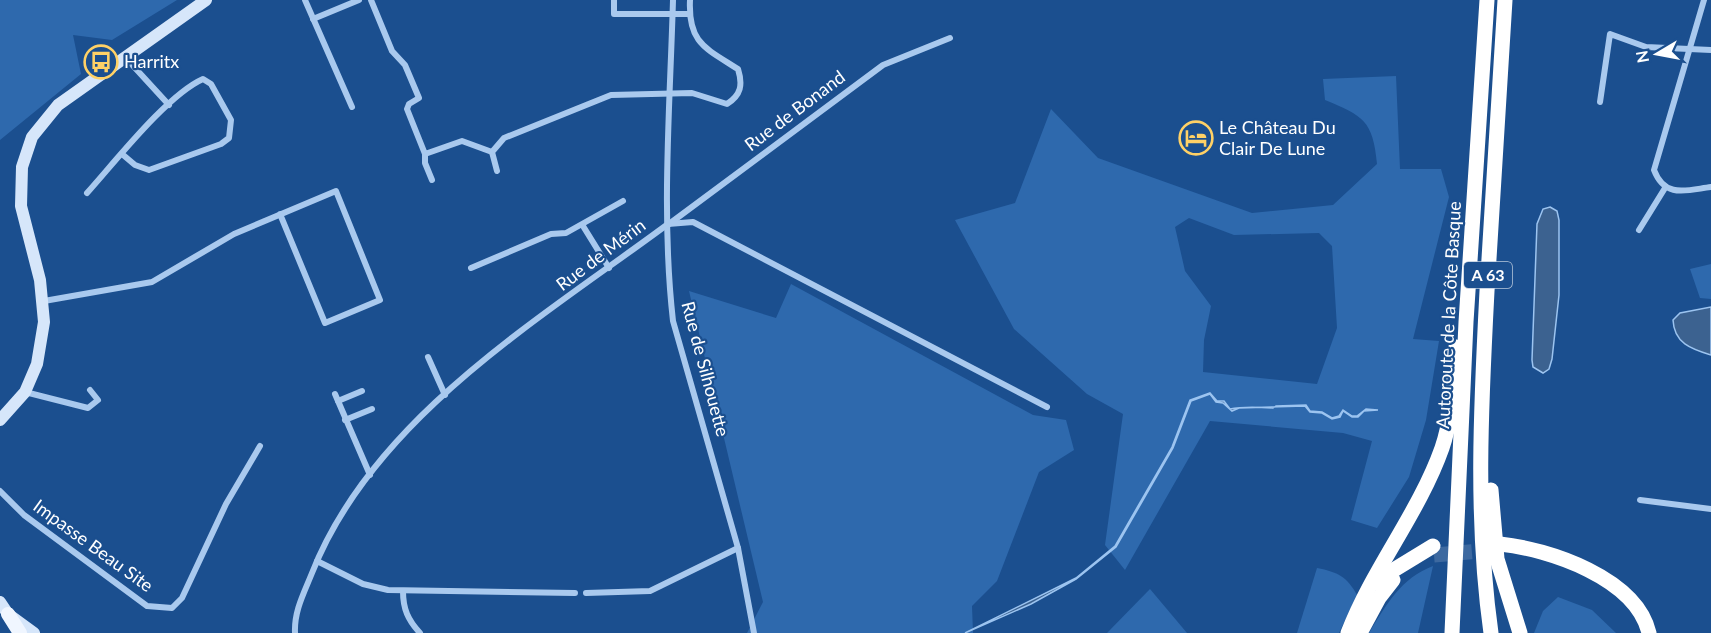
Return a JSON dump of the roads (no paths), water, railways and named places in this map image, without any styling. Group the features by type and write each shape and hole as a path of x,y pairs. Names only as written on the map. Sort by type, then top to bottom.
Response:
{"highway":[{"name":"Autoroute de la Côte Basque","path":"1452,633 1466,322 1487,0"},
{"name":"Autoroute de la Côte Basque","path":"1491,633 1486,597 1481,498 1481,406 1505,0"},
{"path":"1349,633 1354,617 1414,510 1443,446 1451,405 1456,343 1466,322"},
{"path":"1481,406 1488,425 1497,559 1520,633"},
{"path":"1641,633 1620,602 1586,577 1540,557 1501,546 1542,551 1591,571 1618,589 1635,608 1650,633"},
{"path":"1349,633 1392,571 1433,551 1396,577 1379,598 1360,633"}],"main road":[{"path":"0,420 26,392 37,364 42,341 44,301 35,255 21,206 25,153 44,119 58,105 206,0"},
{"path":"0,603 20,633"},
{"path":"8,614 34,633"}],"street":[{"path":"304,0 352,106"},
{"path":"313,19 359,0"},
{"path":"371,0 392,51 405,65 419,98 409,104 407,109 425,154 425,163 432,180"},
{"path":"614,0 614,14 672,16 689,14"},
{"name":"Rue de Silhouette","path":"673,0 668,224 669,283 673,321 738,548 754,633"},
{"path":"492,152 504,138 601,97 692,93 727,104 737,98 742,83 738,69 706,49 694,36 689,14 690,0"},
{"path":"1704,0 1655,164 1657,177 1665,188 1673,190 1711,187"},
{"path":"1600,102 1610,34 1646,47 1711,50"},
{"name":"Rue de Bonand","path":"668,224 883,65 950,38"},
{"path":"124,57 169,105"},
{"path":"87,193 122,154 188,86 203,79 211,84 231,120 229,138 221,144 149,170 135,165 122,154"},
{"path":"425,154 462,141 492,152"},
{"path":"492,152 497,171"},
{"path":"1639,230 1665,188"},
{"path":"44,301 152,282 234,234 280,214 336,191 381,300 325,323 280,214"},
{"path":"471,268 551,234 566,233 583,226 623,201"},
{"name":"Rue de Mérin","path":"295,633 294,617 316,561 349,502 417,420 490,356 668,224 693,222 1047,407"},
{"path":"583,226 609,268"},
{"path":"428,357 445,395"},
{"path":"26,392 88,408 98,400 90,390"},
{"path":"338,401 362,392"},
{"path":"335,394 370,475"},
{"path":"345,420 372,409"},
{"name":"Impasse Beau Site","path":"0,491 24,515 147,606 172,608 182,598 226,504 260,446"},
{"path":"1640,500 1711,509"},
{"path":"586,593 650,591 738,548"},
{"path":"316,561 363,584 403,591 575,592"},
{"path":"403,591 404,606 410,621 420,633"}],"tunnel":[{"path":"1434,555 1494,550"}],"place":[{"name":"Harritx","path":"101,62"},
{"name":"Le Château Du Clair De Lune","path":"1196,138"}]}
